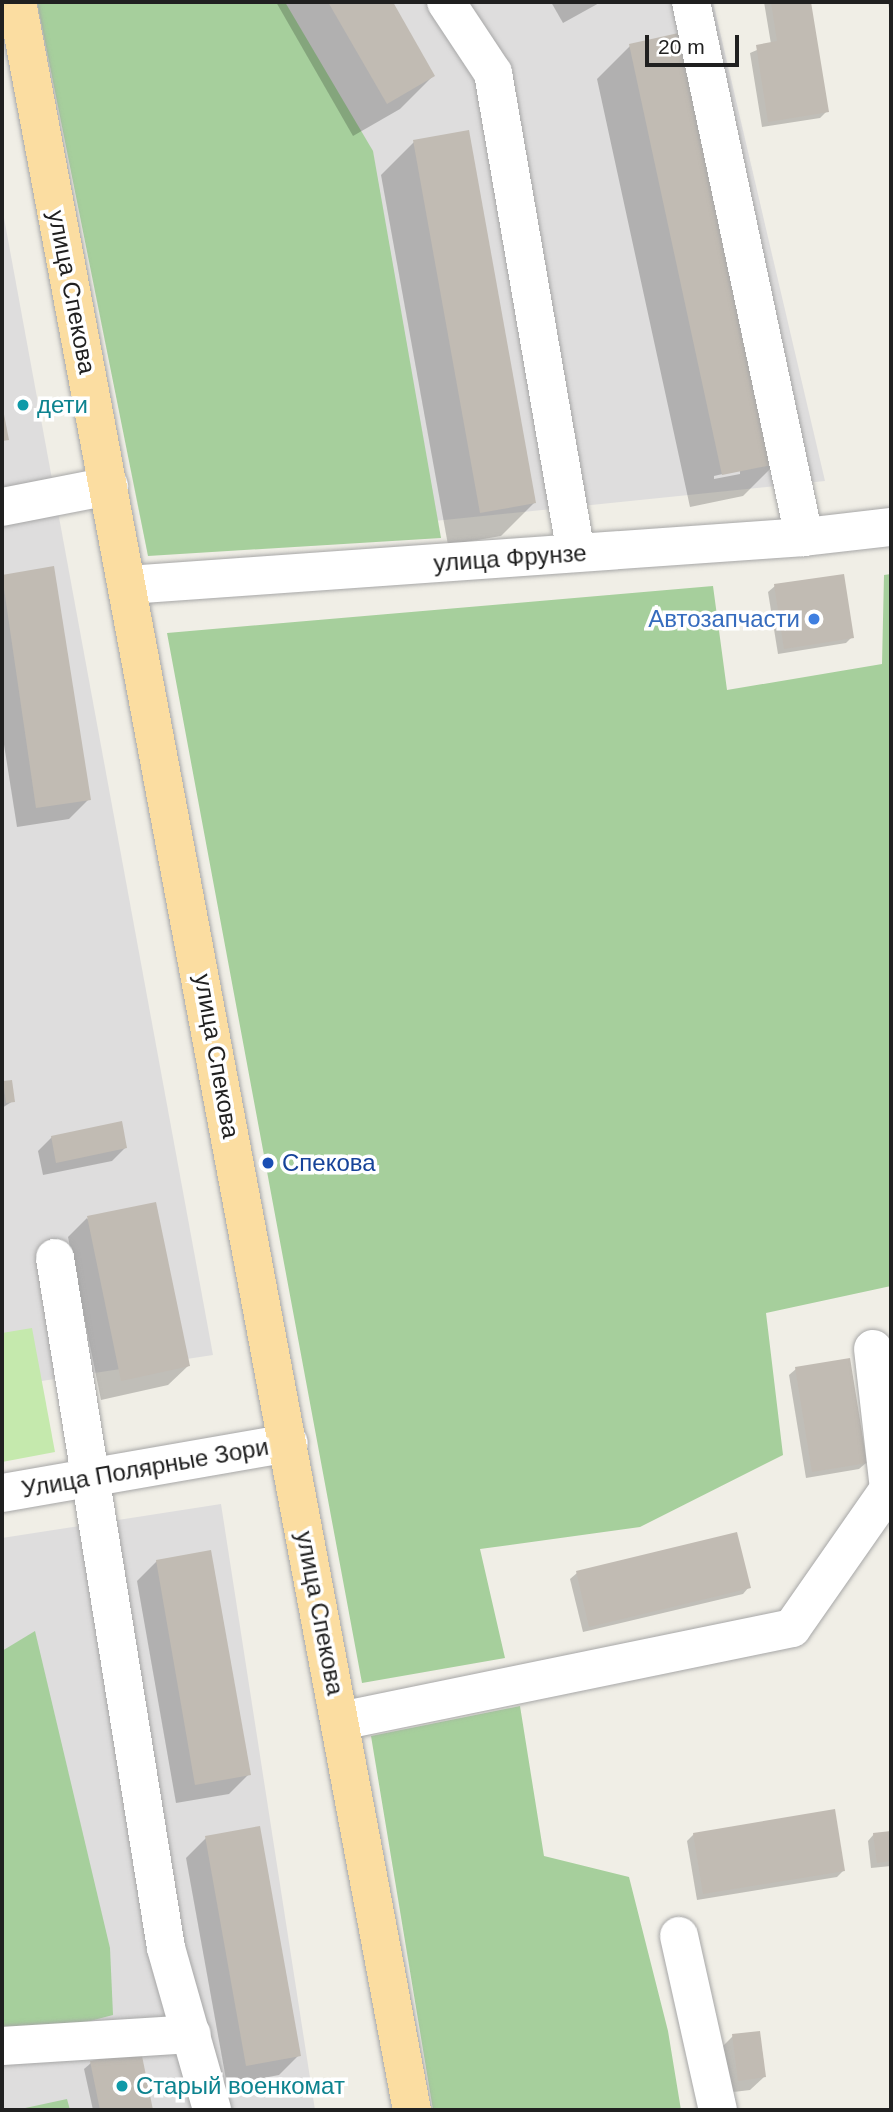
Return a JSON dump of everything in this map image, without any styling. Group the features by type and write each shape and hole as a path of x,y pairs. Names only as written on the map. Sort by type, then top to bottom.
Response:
{"main road":[{"name":"улица Спекова","path":"17,2 412,2110"}],"street":[{"path":"446,2 494,73 576,553"},
{"path":"691,2 804,537"},
{"path":"2,507 109,486"},
{"name":"улица Фрунзе","path":"128,585 804,537 891,527"},
{"path":"55,1258 166,1948 212,2110"},
{"path":"340,1721 792,1628 889,1489 873,1349"},
{"name":"Улица Полярные Зори","path":"2,1493 289,1443"},
{"path":"678,1936 718,2110"},
{"path":"2,2046 192,2034"}],"shaded area":[{"path":"82,2 713,2 825,481 182,547"},
{"path":"2,207 213,1355 2,1387"},
{"path":"221,1504 315,2110 2,2110 2,1538"}],"green space":[{"path":"37,2 285,2 373,151 441,538 148,556"},
{"path":"891,574 891,1286 766,1313 783,1455 640,1527 480,1549 505,1658 362,1683 167,633 713,586 727,690 882,664 884,575"},
{"path":"32,1328 55,1452 2,1462 2,1333"},
{"path":"35,1631 110,1948 113,2015 52,2031 2,2030 2,1651"},
{"path":"520,1706 544,1856 629,1877 668,2031 681,2110 433,2110 371,1736"},
{"path":"67,2099 70,2110 16,2110"}],"building":[{"path":"328,2 393,2 435,76 387,104"},
{"path":"771,2 811,2 829,112 768,122 756,45 777,41"},
{"path":"683,32 777,464 722,475 629,44"},
{"path":"469,130 536,503 480,513 413,140"},
{"path":"2,404 9,440 2,441"},
{"path":"54,566 91,800 36,808 2,575"},
{"path":"844,574 854,638 784,649 774,584"},
{"path":"12,1080 15,1102 6,1103 3,1081"},
{"path":"122,1121 127,1148 56,1163 51,1136"},
{"path":"156,1202 190,1366 121,1381 87,1216"},
{"path":"850,1358 867,1463 812,1472 795,1367"},
{"path":"737,1532 751,1588 589,1627 576,1571"},
{"path":"211,1550 251,1775 195,1785 156,1560"},
{"path":"835,1809 845,1871 703,1894 693,1833"},
{"path":"260,1826 301,2056 246,2066 205,1836"},
{"path":"891,1831 891,1861 877,1863 873,1833"},
{"path":"760,2031 766,2077 738,2081 732,2034"},
{"name":"Старый военкомат","path":"141,2051 153,2110 100,2110 90,2061"}],"place":[{"name":"дети","path":"23,405"},
{"name":"Автозапчасти","path":"814,619"},
{"name":"Спекова","path":"268,1163"},
{"name":"Старый военкомат","path":"122,2086"}]}
